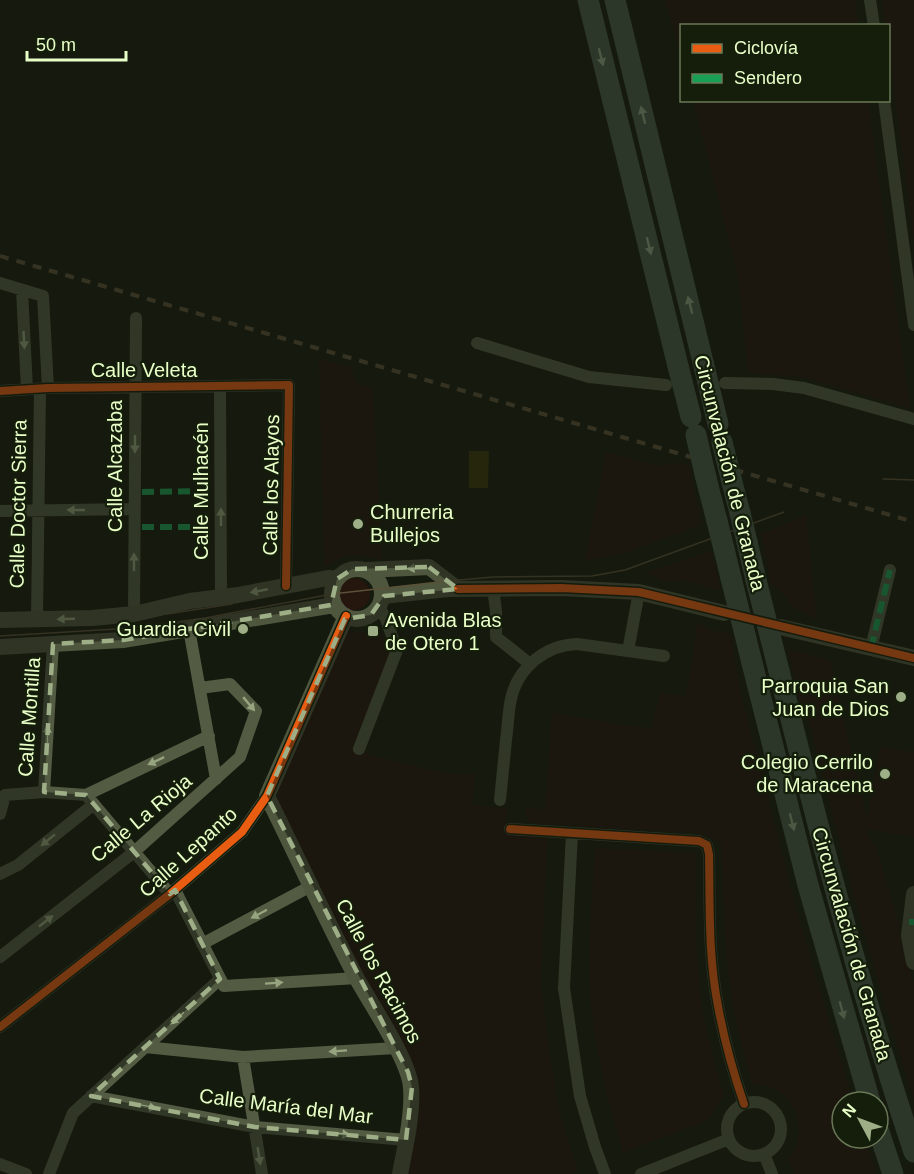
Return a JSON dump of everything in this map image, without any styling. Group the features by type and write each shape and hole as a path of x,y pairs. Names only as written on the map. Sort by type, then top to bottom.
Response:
{"highway":[{"name":"Circunvalación de Granada","path":"588,0 808,885 867,1090"},
{"name":"Circunvalación de Granada","path":"615,0 756,580 834,888 914,1152"},
{"path":"885,1150 893,1174"}],"street":[{"path":"870,0 874,24"},
{"path":"884,102 914,325"},
{"path":"0,283 22,290 27,389"},
{"name":"Calle Doctor Sierra","path":"22,290 43,296 44,388 37,510 37,621"},
{"name":"Calle Alcazaba","path":"134,614 136,318"},
{"path":"477,343 588,377 666,385"},
{"path":"724,383 773,384 804,388 914,420"},
{"name":"Calle Veleta","path":"0,391 135,386 289,385"},
{"name":"Calle los Alayos","path":"286,586 289,385"},
{"name":"Calle Mulhacén","path":"220,386 221,597"},
{"path":"0,511 134,509"},
{"path":"340,611 333,587 343,573 352,569 429,567 458,589"},
{"path":"359,749 397,650 381,602 380,581 367,570"},
{"path":"871,648 890,570"},
{"path":"0,620 37,621 134,614 328,578 337,579"},
{"path":"492,588 496,611 496,637 530,664"},
{"path":"0,647 123,640 189,629 340,611 361,619 371,615 381,602 458,589 561,588 639,592 724,613"},
{"path":"628,651 639,592"},
{"name":"Calle Lepanto","path":"0,1027 173,892 242,832 267,796 340,611"},
{"path":"780,627 914,658"},
{"name":"Calle La Rioja","path":"0,957 134,852 216,779 189,629"},
{"name":"Calle Montilla","path":"44,792 53,644"},
{"path":"500,800 511,698 518,678 530,664 553,648 566,644 664,656"},
{"path":"200,688 230,684 256,711 240,758 216,779"},
{"path":"0,874 18,865 90,799 209,736"},
{"path":"0,814 5,795 44,792 90,799 134,852 173,892 224,986 357,978"},
{"name":"Calle los Racimos","path":"267,796 357,978 408,1072 412,1087 400,1174"},
{"path":"510,829 699,841 707,845 711,940 717,1004 730,1063 744,1104"},
{"path":"572,833 564,988 580,1096 605,1174"},
{"path":"202,944 311,886"},
{"path":"914,894 910,948 914,962"},
{"path":"49,1174 72,1113 220,979"},
{"path":"145,1047 243,1057 396,1048"},
{"path":"243,1057 262,1174"},
{"name":"Calle María del Mar","path":"91,1096 255,1127 406,1140"},
{"path":"761,1102 769,1106 779,1119 781,1127 777,1143 764,1154 748,1155 734,1146 729,1139 728,1123 737,1108 744,1104 761,1102"},
{"path":"640,1174 729,1139"},
{"path":"764,1154 772,1174"},
{"path":"0,1164 26,1174"}],"highlighted area":[{"path":"429,567 458,589 384,596 371,615 345,619 267,796 408,1072 412,1087 406,1140 255,1127 91,1096 220,979 175,890 170,894 86,795 44,792 53,644 123,640 331,605 337,579 352,569"}],"shaded area":[{"path":"665,0 855,0 858,24 680,24 680,52"},
{"path":"882,0 914,0 914,240 890,60 890,24 885,24"},
{"path":"693,102 868,102 910,408 802,377 748,373 738,275"},
{"path":"319,359 351,367 356,383 373,388 382,560 352,555 345,556 324,568"},
{"path":"469,451 489,451 488,488 469,488"},
{"path":"606,452 660,466 676,463 689,465 702,524 628,552 585,561"},
{"path":"806,515 817,619 789,605 787,597 771,585 761,534"},
{"path":"711,551 721,591 683,580 672,582 661,580 646,573"},
{"path":"354,578 365,583 370,594 365,605 354,610 343,605 338,594 343,583"},
{"path":"696,622 710,630 731,634 739,685 796,909 849,1090 830,1090 830,1150 869,1150 877,1174 794,1174 788,1159 796,1146 799,1134 795,1110 785,1096 778,1091 769,1086 752,1084 736,1023 726,950 721,843 695,833 529,823 524,808 545,809 552,712 619,725 651,728 660,693 686,696 696,636"},
{"path":"346,631 381,633 392,650 355,746 370,755 428,769 454,774 475,774 472,805 507,808 505,832 547,838 541,984 550,1058 561,1118 578,1171 571,1174 406,1174 415,1087 276,798 312,707"},
{"path":"788,649 830,660 867,820 880,747 914,752 914,837 866,829 877,851 914,982 914,1100 857,905 806,708 800,703"},
{"path":"595,848 696,853 699,983 709,1040 724,1096 715,1107 710,1119 623,1153 602,1071 591,1007 590,952"}],"tram line":[{"path":"883,479 914,480"},
{"path":"0,636 133,628 205,618 332,594 448,581 493,577 592,576 625,570 784,512"},
{"path":"167,614 232,604"}],"railway":[{"path":"0,256 914,522"}],"marked path":[{"path":"142,492 212,491"},
{"path":"142,527 212,527"},
{"path":"871,648 890,570"},
{"path":"909,922 914,922"}],"cycle path":[{"path":"0,391 48,388 289,385 286,586"},
{"path":"458,589 561,588 639,592 914,658"},
{"path":"0,1027 170,894 242,832 267,796 346,616"},
{"path":"510,829 699,841 707,845 711,949 715,987 726,1043 744,1104"}],"place":[{"name":"Churreria Bullejos","path":"358,524"},
{"name":"Guardia Civil","path":"243,629"},
{"name":"Avenida Blas de Otero 1","path":"373,631"},
{"name":"Parroquia San Juan de Dios","path":"901,697"},
{"name":"Colegio Cerrilo de Maracena","path":"885,774"}]}
